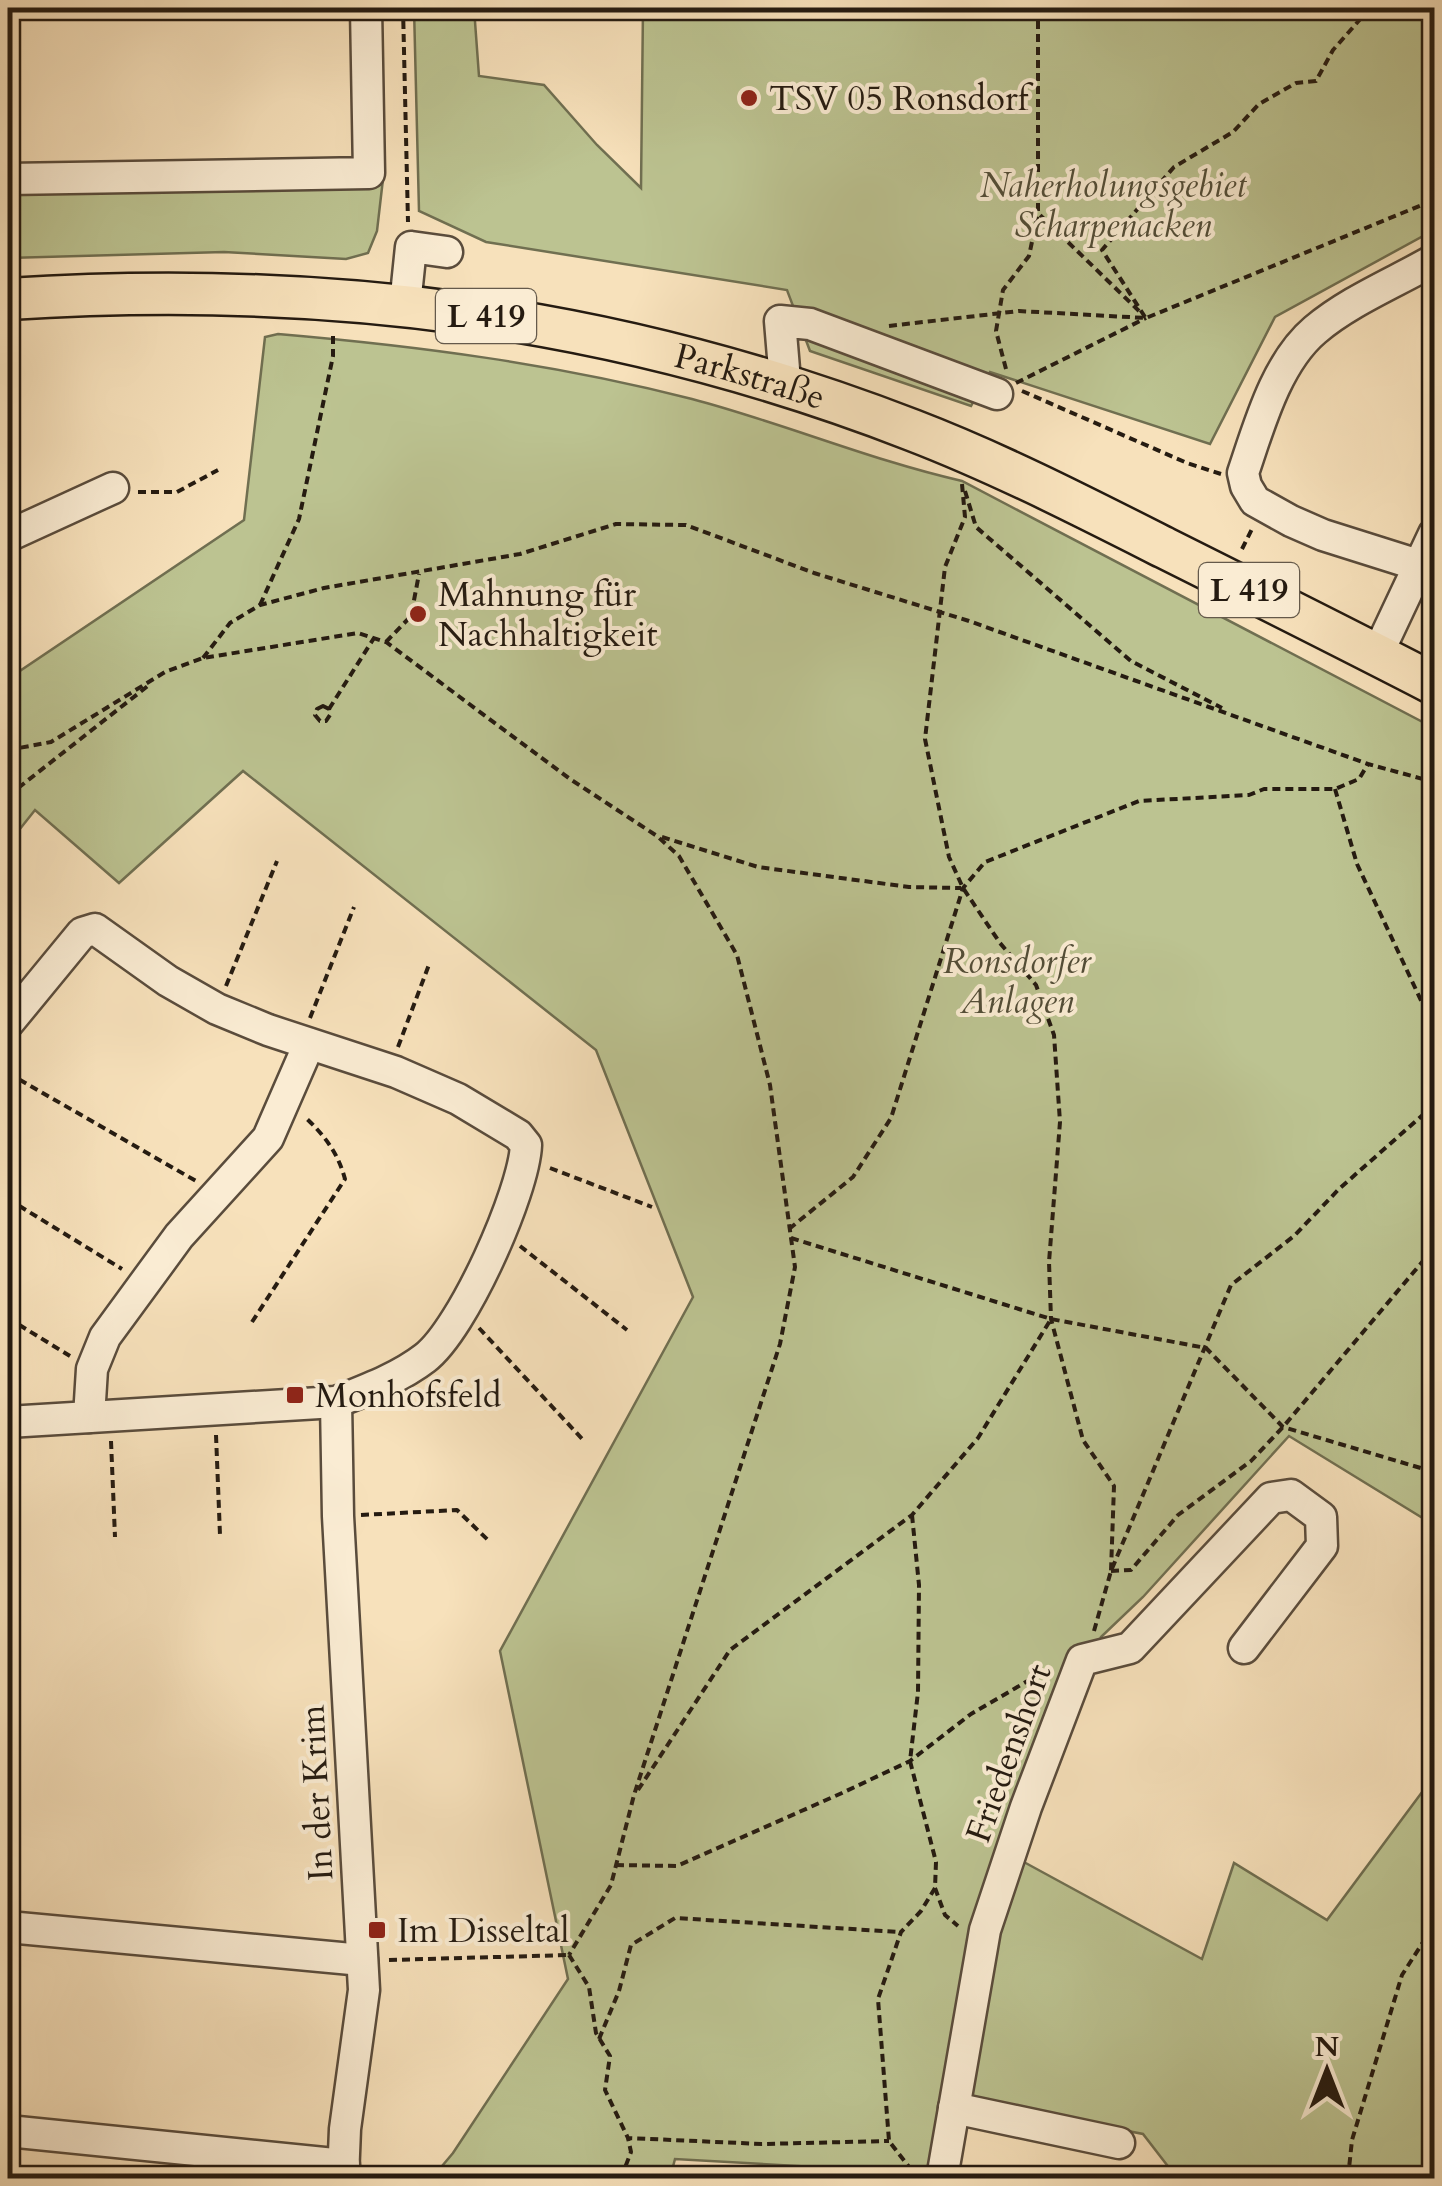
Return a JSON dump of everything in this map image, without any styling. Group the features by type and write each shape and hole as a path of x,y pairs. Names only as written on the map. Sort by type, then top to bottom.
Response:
{"main road":[{"name":"Parkstraße","path":"8,299 104,293 243,292 405,305 614,339 780,384 970,454 1434,684"}],"street":[{"path":"8,179 369,173 366,8"},
{"path":"405,305 412,247 447,252"},
{"path":"1427,568 1291,522 1256,501 1243,473 1269,404 1301,345 1332,318 1434,260"},
{"path":"780,384 784,369 780,321 810,324 1004,390"},
{"path":"8,536 112,488"},
{"path":"1377,655 1427,568 1434,534"},
{"path":"8,1022 82,933 95,929 168,981 216,1008 305,1043 390,1070 458,1099 518,1135 526,1145 526,1158 500,1230 463,1310 427,1357 381,1384 336,1402 8,1422"},
{"path":"100,1417 92,1369 105,1338 179,1236 268,1138 305,1043"},
{"name":"In der Krim","path":"336,1402 338,1516 362,1960 361,2025 345,2130 343,2172"},
{"name":"Friedenshort","path":"942,2178 983,1942 1026,1807 1082,1660 1130,1648 1271,1498 1291,1495 1321,1517 1322,1546 1244,1648"},
{"path":"8,1927 362,1960"},
{"path":"954,2108 1119,2143"},
{"path":"8,2131 343,2172"}],"path":[{"path":"404,8 406,199 412,247"},
{"path":"1004,390 996,331 1003,290 1029,256 1038,213 1038,8"},
{"path":"1146,318 1102,250 1174,167 1233,132 1259,104 1296,83 1316,81 1333,50 1370,8"},
{"path":"1004,390 1146,318 1434,200"},
{"path":"1038,213 1146,318"},
{"path":"890,326 1019,311 1146,318"},
{"path":"260,605 299,519 333,356 333,332"},
{"path":"1004,390 1187,463 1244,480"},
{"path":"112,488 177,492 218,470"},
{"path":"1111,1571 1114,1486 1083,1440 1051,1319 1049,1262 1060,1122 1054,1034 1036,985 1000,944 949,857 926,739 945,568 965,517 962,481 976,527 1130,661 1236,715"},
{"path":"203,658 230,622 260,605 324,588 520,554 616,524 686,525 1368,764 1434,782"},
{"path":"386,642 411,616 419,574"},
{"path":"8,750 51,742 166,672 203,658 358,633 386,642 570,779 657,836 679,856 737,954 770,1085 795,1267 780,1344 634,1796 611,1885 569,1955"},
{"path":"329,709 374,638"},
{"path":"8,796 166,672"},
{"path":"790,1229 853,1176 891,1118 964,888 986,862 1139,801 1249,795 1264,789 1335,788 1360,779 1368,764"},
{"path":"1335,788 1357,864 1434,1028"},
{"path":"657,836 758,867 909,887 964,888"},
{"path":"216,1008 277,860"},
{"path":"305,1043 354,907"},
{"path":"390,1070 430,962"},
{"path":"8,1073 218,1194"},
{"path":"252,1322 345,1179 339,1158 322,1132 286,1100"},
{"path":"1104,1602 1111,1571 1230,1285 1294,1236 1339,1189 1434,1105"},
{"path":"526,1158 652,1208"},
{"path":"8,1199 143,1282"},
{"path":"500,1230 627,1330"},
{"path":"791,1238 1051,1319 1206,1348 1283,1428 1434,1472"},
{"path":"1111,1571 1131,1570 1178,1515 1252,1461 1434,1248"},
{"path":"463,1310 584,1442"},
{"path":"8,1318 92,1369"},
{"path":"634,1796 730,1650 912,1516 978,1438 1051,1319"},
{"path":"215,1410 220,1535"},
{"path":"100,1417 115,1537"},
{"path":"338,1516 457,1510 489,1541"},
{"path":"912,1516 919,1585 918,1692 910,1762 936,1862 935,1888 946,1915 965,1933 983,1942"},
{"path":"616,1865 677,1866 910,1762 971,1714 1058,1663 1082,1660"},
{"path":"918,2178 889,2140 878,1999 901,1932 935,1888"},
{"path":"599,2039 619,1991 631,1945 675,1918 901,1932"},
{"path":"1348,2178 1352,2140 1402,1974 1434,1925"},
{"path":"362,1960 569,1955"},
{"path":"569,1955 589,1987 599,2039 610,2056 606,2090 631,2152 620,2178"},
{"path":"628,2138 762,2144 889,2140"}],"green space":[{"name":"Naherholungsgebiet Scharpenacken","path":"414,8 474,8 479,76 544,85 641,188 643,8 1434,8 1434,230 1275,317 1210,444 990,372 971,406 810,351 787,290 486,242 419,211"},
{"path":"383,179 377,231 368,253 346,259 224,252 8,258 8,181"},
{"name":"Ronsdorfer Anlagen","path":"278,334 383,344 590,376 692,399 962,481 1434,728 1434,1525 1289,1436 1143,1597 1101,1637 1022,1861 1202,1959 1234,1863 1327,1920 1434,1776 1434,2178 1177,2178 1143,2134 969,2100 930,2178 907,2178 901,2172 675,2159 670,2178 626,2178 630,2167 619,2167 613,2178 432,2178 453,2153 568,1979 500,1651 693,1297 596,1050 243,771 119,883 35,810 8,844 8,679 244,520 265,337"}],"place":[{"name":"TSV 05 Ronsdorf","path":"749,98"},
{"name":"Mahnung für Nachhaltigkeit","path":"418,614"},
{"name":"Monhofsfeld","path":"295,1395"},
{"name":"Im Disseltal","path":"377,1930"}]}
